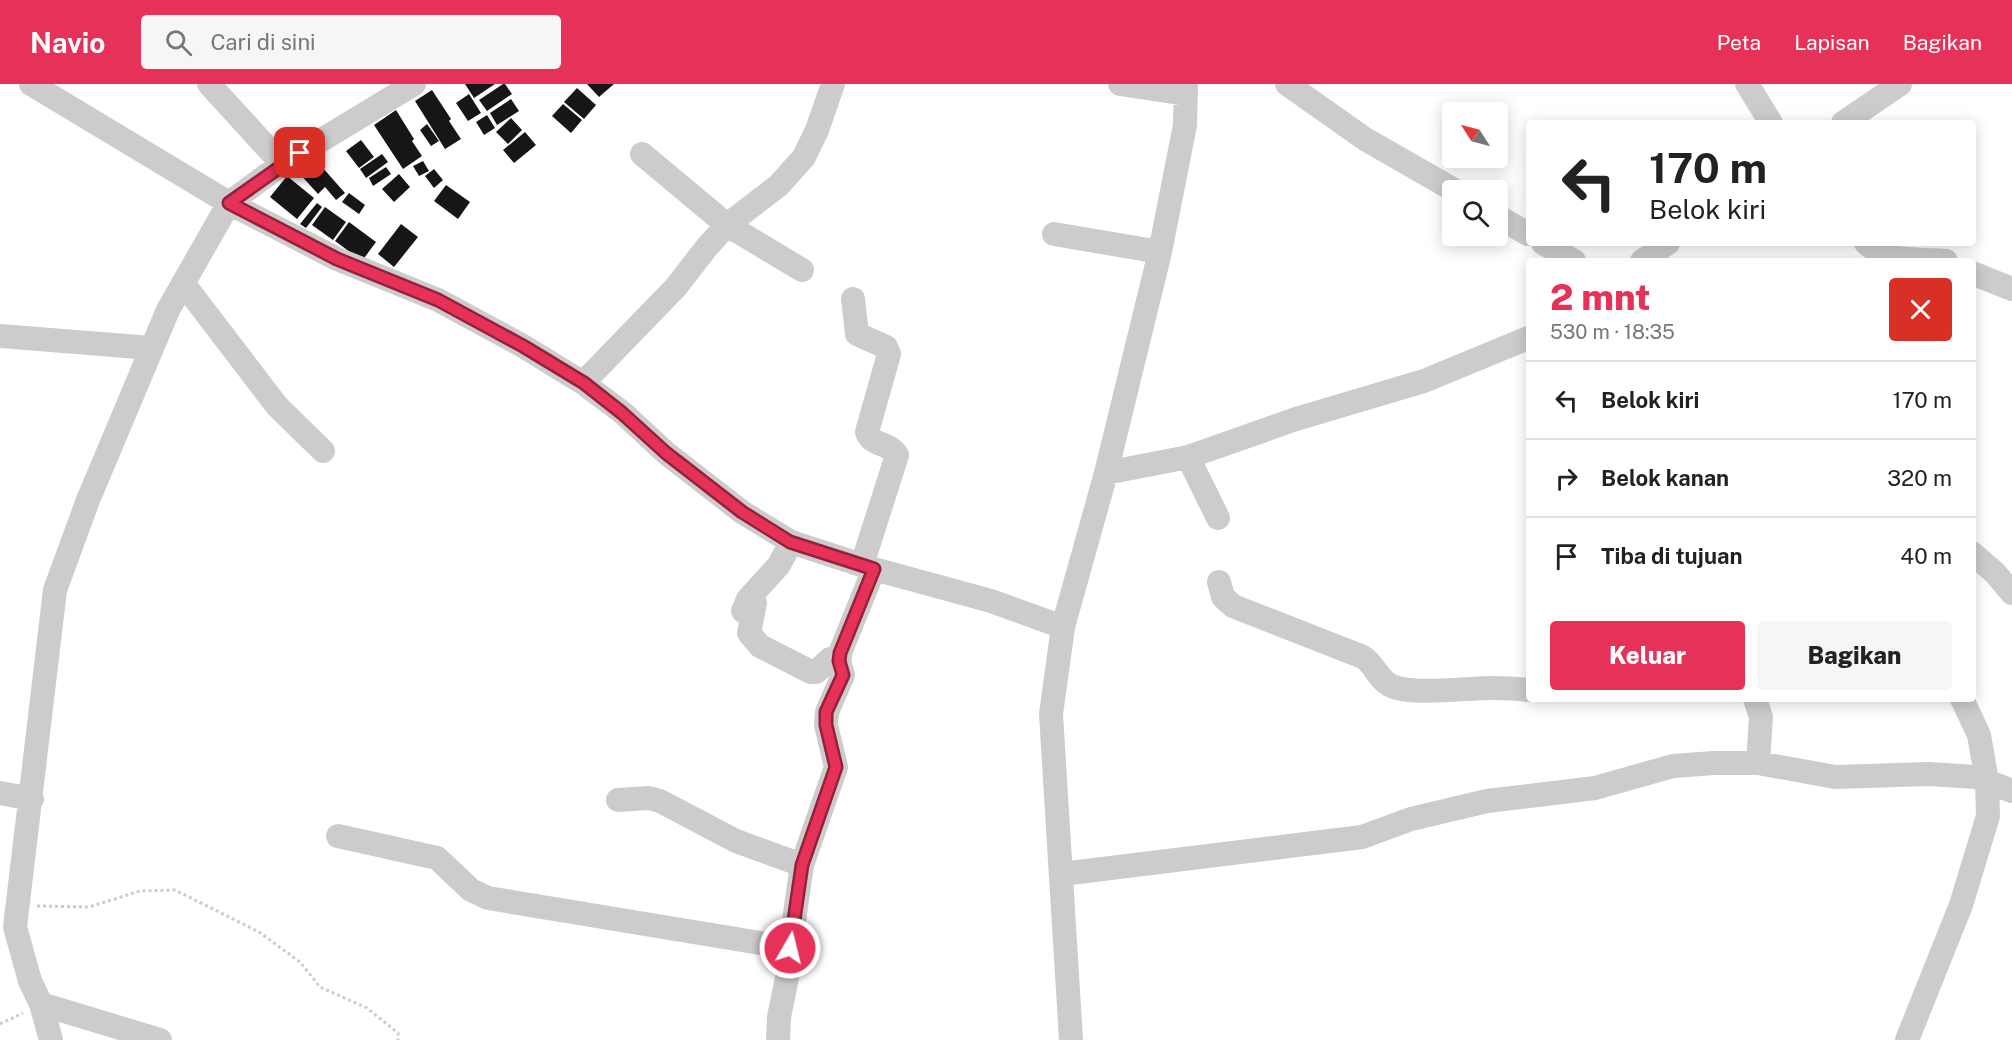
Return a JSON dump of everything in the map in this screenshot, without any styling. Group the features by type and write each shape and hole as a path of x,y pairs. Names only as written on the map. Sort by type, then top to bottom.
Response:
{"street":[{"path":"31,84 229,203 337,259 438,300 523,346 584,383 622,413 666,453 742,512 790,542 868,567 991,601 1063,627"},
{"path":"209,84 282,164"},
{"path":"51,1040 41,1004 30,981 9,904 32,799 55,590 88,500 168,309 229,203 382,91 414,84"},
{"path":"584,383 676,287 727,225 779,185 804,157 817,130 833,84"},
{"path":"1071,1040 1051,714 1063,627 1106,473 1160,252 1185,125 1186,89 1120,84"},
{"path":"1287,84 1365,140 1442,183"},
{"path":"1747,84 1769,120"},
{"path":"1847,120 1885,88"},
{"path":"642,154 727,225 802,270"},
{"path":"1508,222 1526,233"},
{"path":"1053,234 1160,252"},
{"path":"1548,246 1569,258"},
{"path":"1646,258 1664,246"},
{"path":"1870,246 1898,258"},
{"path":"1976,275 2012,289"},
{"path":"183,283 277,406 323,451"},
{"path":"778,1040 779,1017 789,968 802,865 836,767 826,725 826,712 843,675 840,658 868,567 897,455 891,447 874,441 867,432 889,354 886,347 857,334 853,299"},
{"path":"0,336 151,348"},
{"path":"1106,473 1188,457 1296,419 1424,381 1526,339"},
{"path":"1188,457 1218,518"},
{"path":"735,633 748,599 779,565 790,542"},
{"path":"1976,556 1995,573 2012,593"},
{"path":"1219,582 1222,597 1233,606 1363,657 1370,661 1381,679 1393,687 1432,691 1495,687 1526,690"},
{"path":"748,599 755,603 749,633 760,646 811,672 816,672 830,659 840,658"},
{"path":"1756,702 1761,717 1758,764"},
{"path":"1907,1040 1962,905 1988,816 1987,781 1979,735 1963,702"},
{"path":"1062,874 1362,837 1411,819 1487,801 1595,788 1673,766 1714,763 1758,764 1835,777 1929,774 1976,777 2012,791"},
{"path":"0,793 32,799"},
{"path":"618,800 649,798 660,801 736,841 802,865"},
{"path":"338,836 437,858 471,890 489,898 790,948"},
{"path":"41,1004 160,1040"}],"path":[{"path":"9,904 89,907 140,891 175,890 259,932 300,962 320,987 367,1008 398,1033 398,1040"},
{"path":"0,1024 41,1004"}],"building":[{"path":"465,84 495,84 474,98"},
{"path":"503,84 512,94 487,111 479,100"},
{"path":"587,84 614,84 599,97"},
{"path":"577,88 596,105 584,119 564,102"},
{"path":"432,90 461,139 445,149 415,101"},
{"path":"469,94 481,113 468,121 456,103"},
{"path":"511,99 519,111 497,125 490,113"},
{"path":"563,104 582,120 571,133 552,116"},
{"path":"396,110 422,156 403,169 374,125"},
{"path":"487,115 495,128 484,135 476,122"},
{"path":"511,118 522,130 508,144 496,132"},
{"path":"427,124 439,141 431,146 420,130"},
{"path":"525,132 536,145 514,163 503,150"},
{"path":"361,140 374,157 359,168 346,151"},
{"path":"382,154 388,162 366,178 360,169"},
{"path":"315,159 345,193 336,200 325,187 318,194 299,173"},
{"path":"423,161 429,171 419,176 413,166"},
{"path":"386,167 391,174 373,186 369,178"},
{"path":"434,169 443,180 434,188 425,176"},
{"path":"399,174 410,187 394,202 382,189"},
{"path":"287,176 314,198 297,219 270,197"},
{"path":"446,185 470,202 458,219 434,201"},
{"path":"349,193 365,205 359,214 342,202"},
{"path":"317,203 322,207 306,228 300,224"},
{"path":"325,207 346,222 333,240 312,225"},
{"path":"349,222 376,242 362,261 335,241"},
{"path":"401,224 418,237 394,267 378,254"}],"route":[{"path":"300,153 229,203 337,259 438,300 523,346 584,383 622,413 666,453 742,512 790,542 874,569 840,653 842,681 826,712 826,725 836,767 802,865 790,948"}]}
